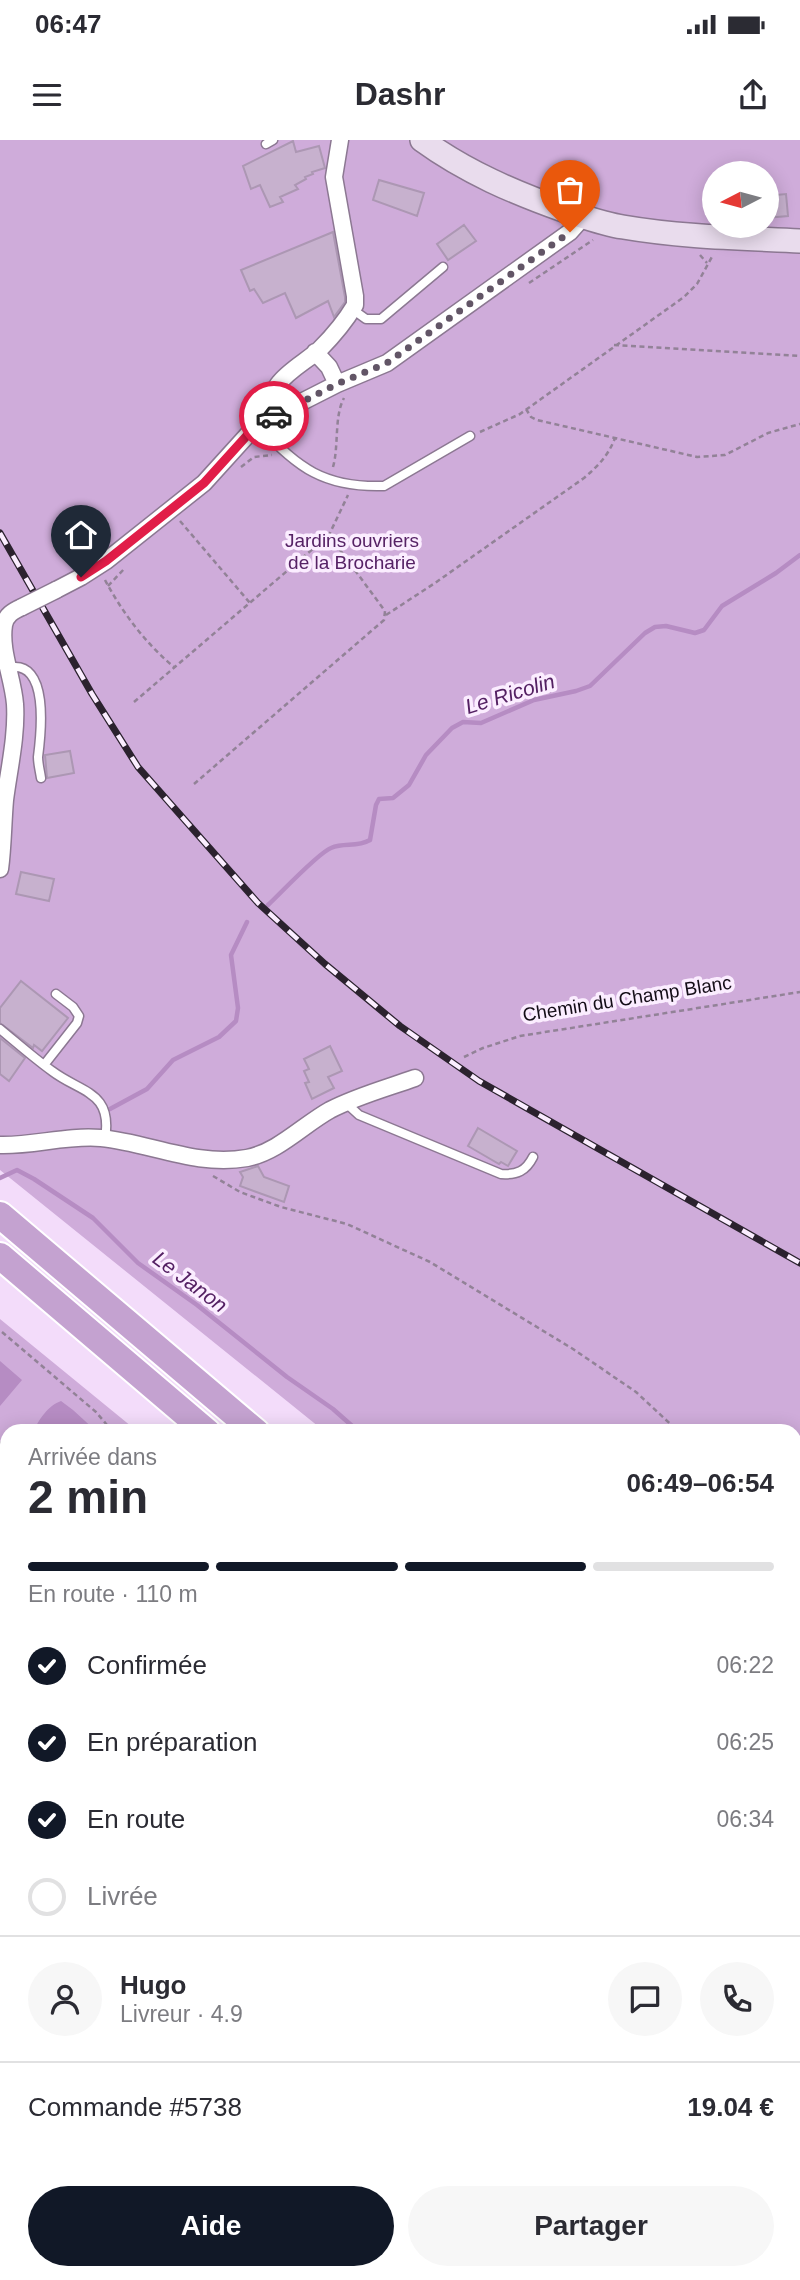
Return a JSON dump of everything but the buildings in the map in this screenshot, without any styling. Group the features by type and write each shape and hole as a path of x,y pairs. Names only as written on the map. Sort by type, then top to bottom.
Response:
{"highway":[{"path":"0,1215 247,1424"},
{"path":"0,1255 198,1424"}],"main road":[{"path":"422,140 446,158 477,175 521,194 620,227 663,233 800,241"}],"street":[{"path":"274,416 271,400 274,391 290,371 315,352 352,309 355,296 334,177 340,140"},
{"path":"0,869 15,715 2,620 106,561 204,483 252,430 274,416 343,389 387,363 570,232 578,223 579,215"},
{"path":"315,352 329,367 343,389"},
{"path":"0,1149 73,1137 105,1139 198,1158 250,1158 270,1149 346,1103 415,1078"}],"lane":[{"path":"352,309 366,318 381,319 443,267"},
{"path":"259,426 301,467 327,479 351,485 384,486 470,436"},
{"path":"8,668 18,666 27,671 39,697 42,720 38,757 41,778"},
{"path":"44,1065 77,1023 79,1016 73,1007 56,994"},
{"path":"0,1029 55,1074 89,1091 106,1114 105,1139"},
{"path":"346,1103 359,1115 501,1174 510,1175 524,1170 533,1157"}],"path":[{"path":"527,284 583,245 598,239"},
{"path":"695,252 707,262"},
{"path":"470,436 505,423 684,297 697,284 712,255 718,253"},
{"path":"614,345 800,356"},
{"path":"327,479 336,457 343,389"},
{"path":"526,409 537,420 697,457 713,457 738,450 768,433 800,424"},
{"path":"194,783 384,620 386,615 584,478 602,462 615,438"},
{"path":"134,702 329,535 351,485"},
{"path":"180,521 250,603"},
{"path":"329,535 386,615"},
{"path":"108,586 130,620 175,668"},
{"name":"Chemin du Champ Blanc","path":"464,1057 520,1036 800,992"},
{"path":"198,1158 200,1166 228,1187 281,1207 347,1224 430,1262 573,1349 636,1392 670,1424"},
{"path":"2,1332 96,1412 106,1424"}],"green space":[{"name":"Jardins ouvriers de la Brocharie","path":"0,140 800,140 800,1424 315,1424 0,1170"},
{"path":"0,1319 128,1424 0,1424"}],"shaded area":[{"path":"0,1361 22,1380 0,1406"},
{"path":"61,1401 88,1424 37,1424 52,1406"}],"waterway":[{"name":"Le Ricolin","path":"268,905 325,851 336,846 360,844 370,840 379,799 393,798 409,785 426,755 452,728 463,722 481,723 534,700 590,686 645,633 655,627 666,626 695,633 704,630 722,606 800,555"},
{"name":"Le Ricolin","path":"110,1109 147,1089 173,1060 219,1037 236,1021 238,1008 231,955 247,922"},
{"name":"Le Janon","path":"0,1178 17,1170 93,1218 138,1263 197,1305 350,1424"}],"railway":[{"path":"0,533 92,694 138,767 258,903 325,964 400,1026 479,1081 800,1263"}],"way so far":[{"path":"274,416 337,384 387,363 570,232"}],"route":[{"path":"81,577 106,561 204,483 252,430 274,416"}]}
